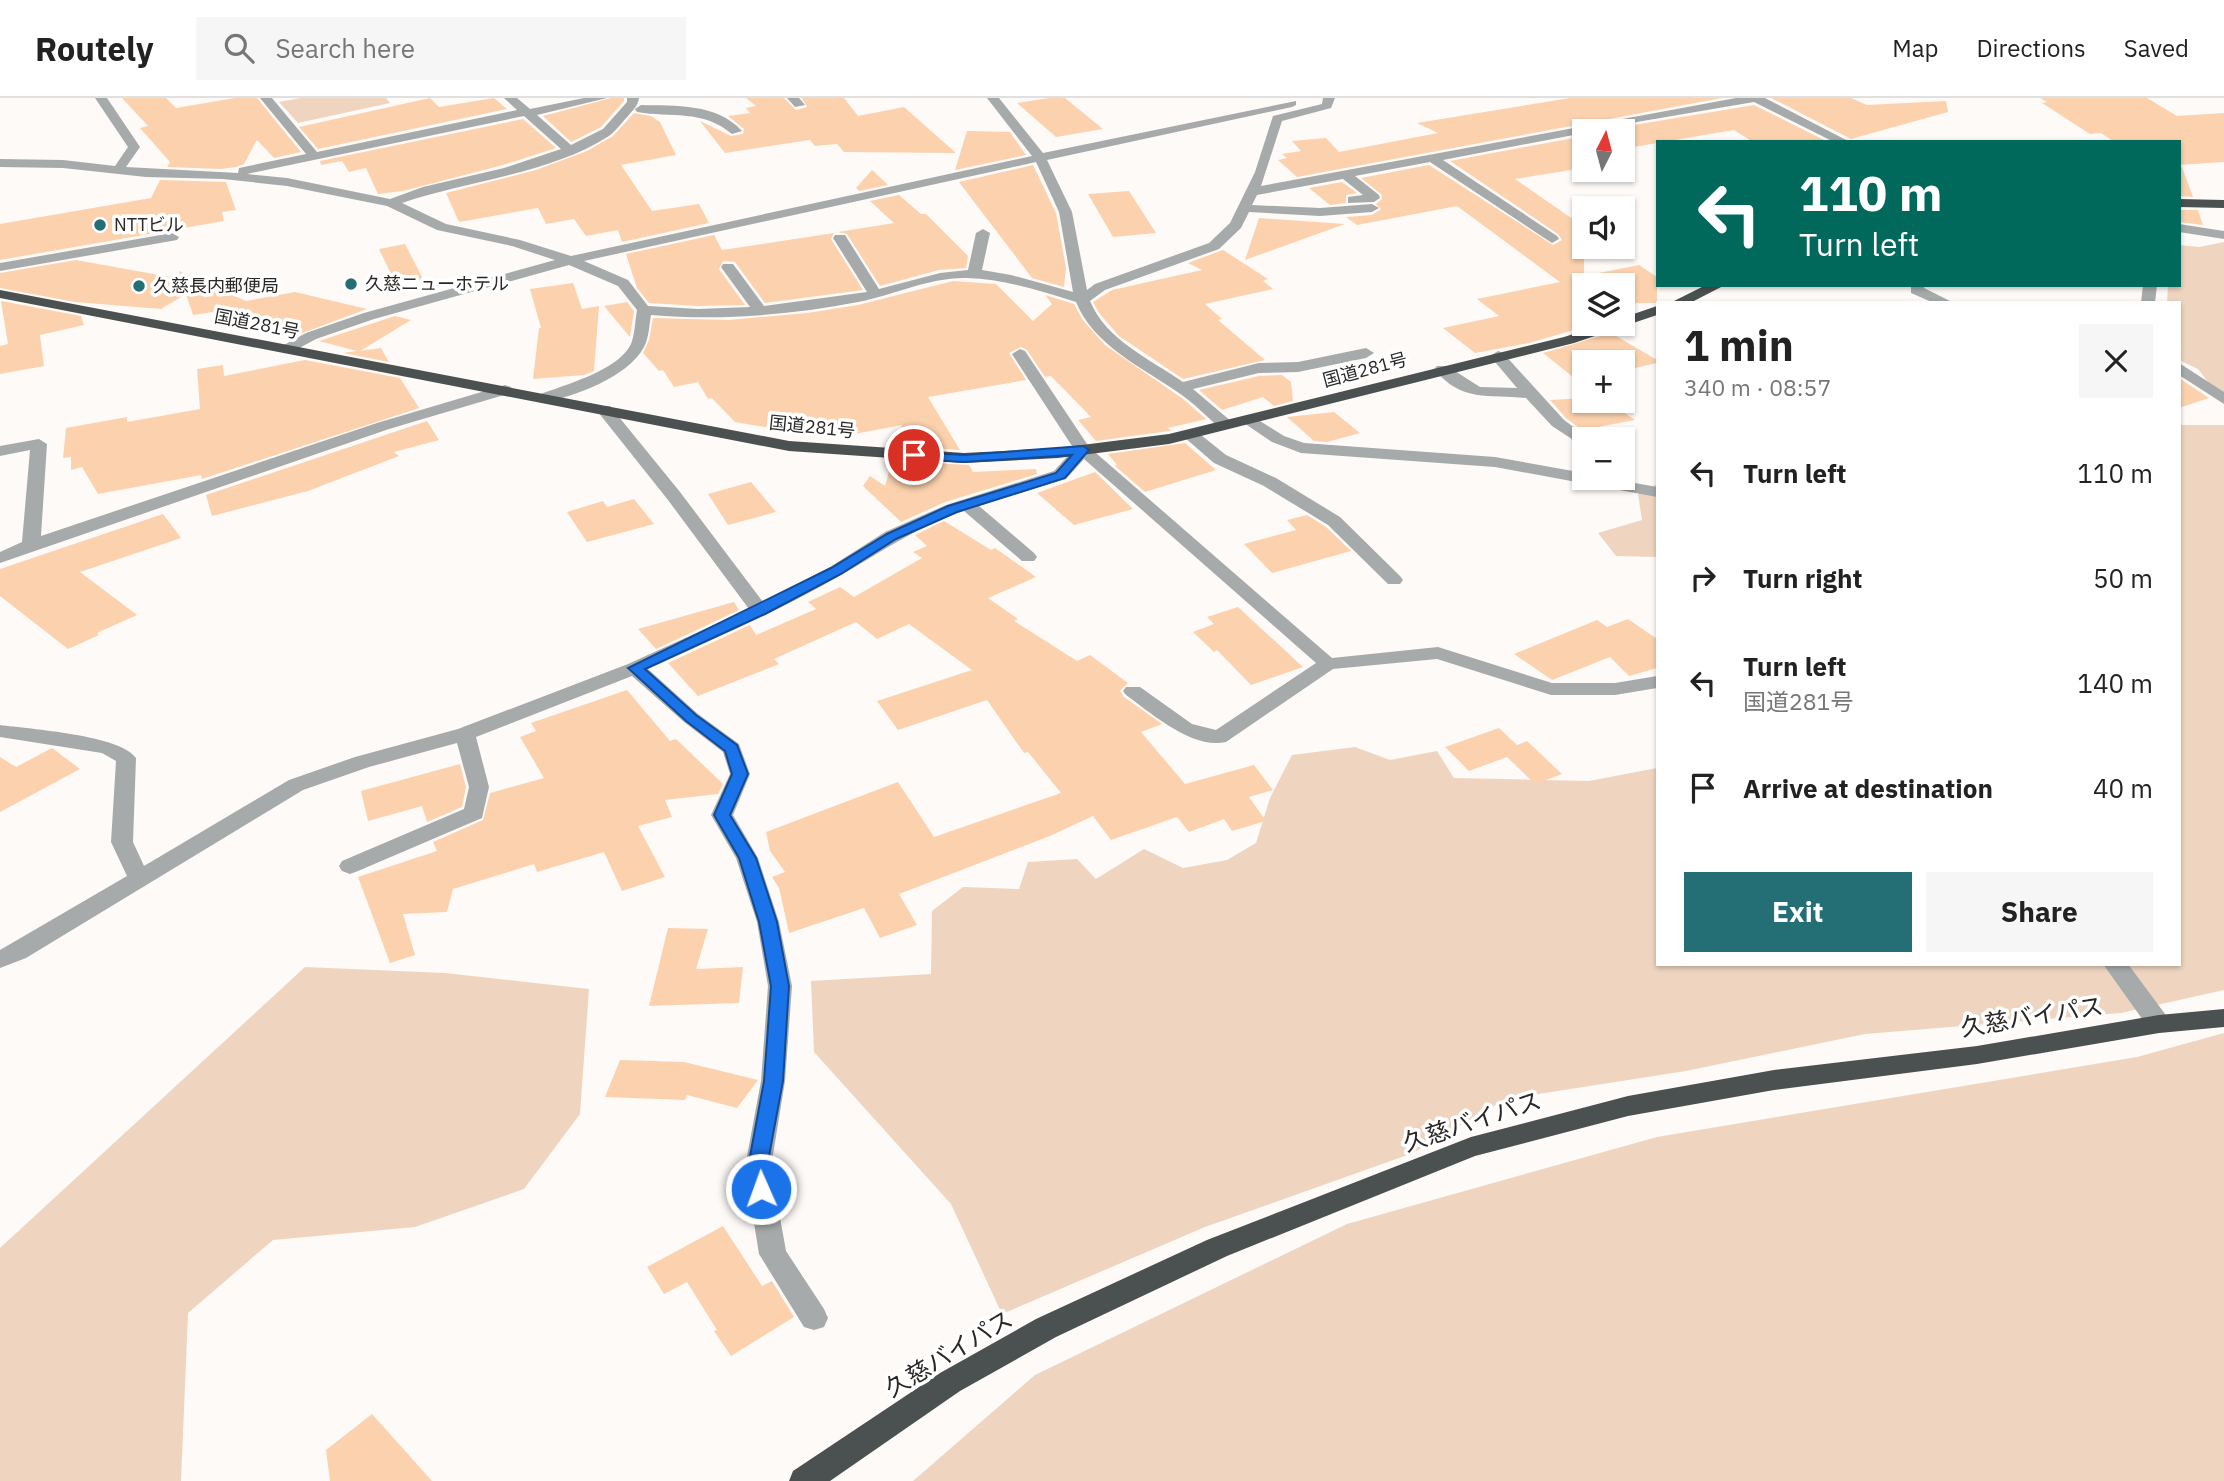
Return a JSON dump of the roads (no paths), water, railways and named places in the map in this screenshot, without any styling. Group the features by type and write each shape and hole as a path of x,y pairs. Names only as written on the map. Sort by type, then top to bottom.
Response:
{"highway":[{"path":"2181,203 2224,204"},
{"path":"1684,301 1714,287"},
{"name":"国道281号","path":"0,294 789,446 964,458 1083,450 1190,434 1581,336"},
{"name":"国道281号","path":"1635,318 1656,310"},
{"name":"久慈バイパス","path":"804,1481 950,1382 1046,1328 1217,1248 1471,1147 1655,1101 1774,1080 1977,1055 2159,1024 2224,1018"}],"street":[{"path":"101,98 134,147 118,170"},
{"path":"266,98 314,156"},
{"path":"510,98 570,150"},
{"path":"223,175 601,98"},
{"path":"993,98 1016,124 1053,181 1070,230 1073,266 1089,315 1141,361 1180,387 1226,425"},
{"path":"286,349 311,336 369,316 570,260 1312,98"},
{"path":"0,163 63,164 118,170 223,175 287,182 391,203 442,227 515,243 570,260 623,284 644,310 685,314 759,310 875,293 932,277 974,275 998,277 1083,299 1100,287 1214,246 1236,225 1271,145 1277,119 1327,106 1329,98"},
{"path":"1250,191 1756,98 1840,140"},
{"path":"391,203 428,190 508,172 570,150 607,132 639,101 713,116 736,131"},
{"path":"1432,158 1552,239"},
{"path":"1345,174 1374,198 1345,201 1352,209"},
{"path":"1243,208 1320,212 1372,208"},
{"path":"2181,228 2224,235"},
{"path":"974,275 982,233"},
{"path":"0,267 172,237"},
{"path":"840,238 875,293"},
{"path":"728,267 759,310"},
{"path":"1917,287 1916,290 1942,301"},
{"path":"544,398 600,376 625,359 637,346 644,310"},
{"path":"1180,387 1259,368 1298,367 1366,353"},
{"path":"1020,354 1083,450 1328,664"},
{"path":"1498,356 1558,423 1572,433"},
{"path":"1443,369 1467,389 1483,394 1518,391 1531,394"},
{"path":"2181,369 2224,399"},
{"path":"0,558 31,545 383,426 505,390"},
{"path":"604,409 760,611"},
{"path":"1250,420 1278,439 1301,448 1495,463 1656,492"},
{"path":"1190,434 1220,459 1270,482 1334,521 1394,580"},
{"path":"0,450 38,444 31,545"},
{"path":"0,960 18,952 296,785 362,762 465,734 635,668 760,611 836,571 891,536 968,505 1060,475 1083,450"},
{"path":"968,505 1028,557"},
{"path":"1133,691 1185,728 1219,737 1328,664 1438,653 1551,689 1615,689 1656,682"},
{"path":"635,668 691,718 732,749 740,774 722,815 747,858 768,922 780,986 773,1081 758,1167 773,1254 814,1318"},
{"path":"0,731 107,747 126,758 122,842 139,879"},
{"path":"350,866 474,813 479,787 465,734"},
{"path":"2116,966 2159,1024"}],"place":[{"name":"NTTビル","path":"100,225"},
{"name":"久慈ニューホテル","path":"351,284"},
{"name":"久慈長内郵便局","path":"139,286"}]}
